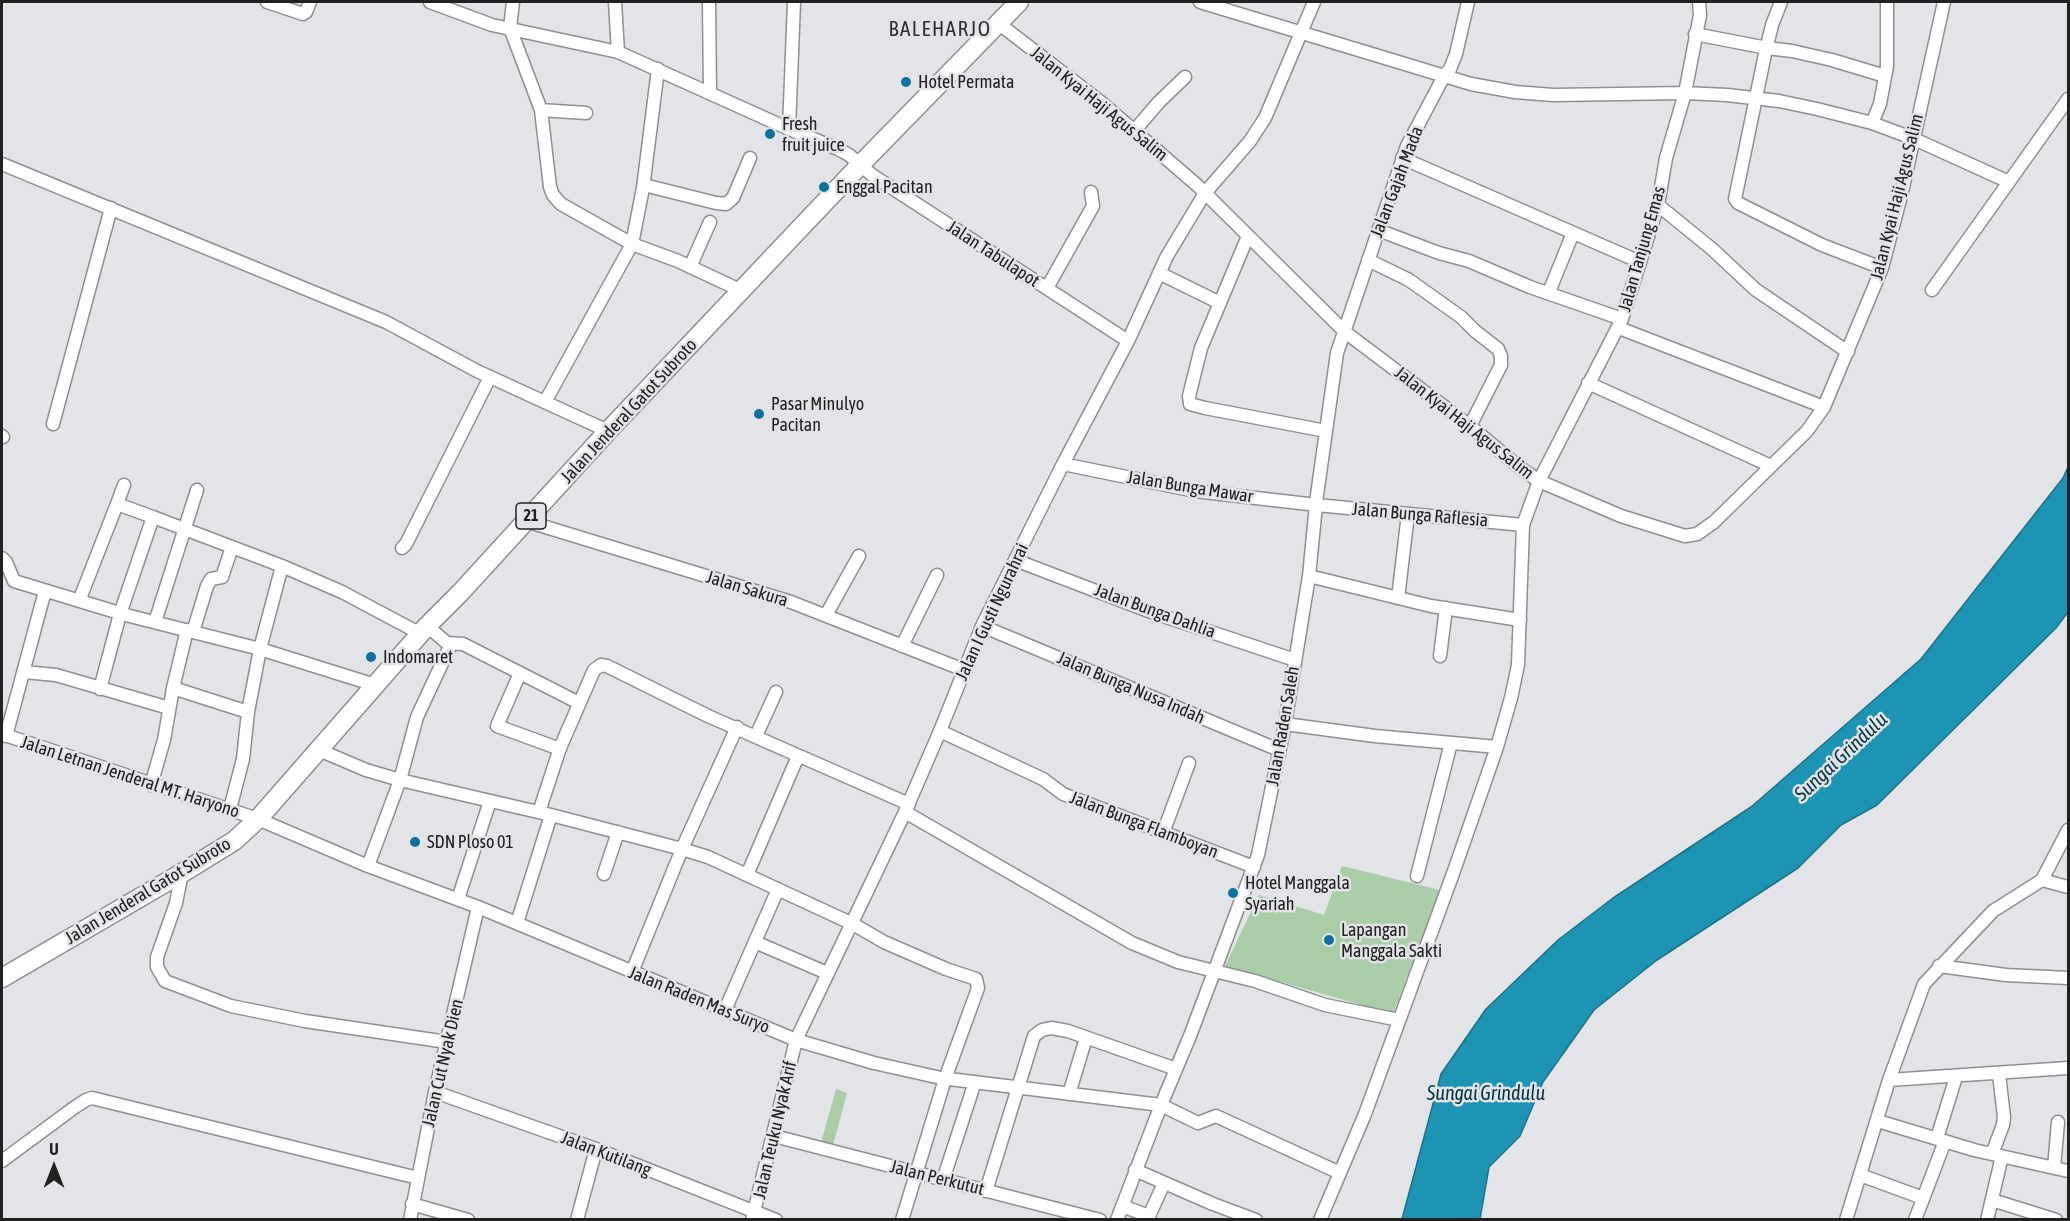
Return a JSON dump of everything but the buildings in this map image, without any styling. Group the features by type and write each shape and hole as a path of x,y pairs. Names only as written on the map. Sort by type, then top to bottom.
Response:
{"highway":[{"name":"Jalan Jenderal Gatot Subroto","path":"2,978 234,841 258,819 319,750 364,681 416,629 461,592 608,431 860,165 1019,2"}],"street":[{"path":"267,2 304,14 310,2"},
{"name":"Jalan Tabulapot","path":"430,2 492,25 618,52 838,149 849,155 872,175 1128,341"},
{"path":"513,2 510,28 541,110 550,187 553,195 561,204 632,244 742,291"},
{"path":"615,2 618,52"},
{"path":"709,2 710,93"},
{"path":"789,129 794,2"},
{"path":"1200,2 1471,84 1515,92 1553,95 1685,93 1727,95 1788,103 1872,123 1912,138 2009,182"},
{"name":"Jalan I Gusti Ngurahrai","path":"796,1040 907,808 982,626 1128,341 1167,256 1205,193 1250,141 1265,118 1314,2"},
{"name":"Jalan Gajah Mada","path":"1345,332 1402,159 1444,76 1450,69 1456,54 1468,2"},
{"name":"Jalan Tanjung Emas","path":"1320,1220 1400,1020 1497,747 1518,665 1523,525 1539,481 1620,323 1641,262 1658,205 1666,159 1685,93 1700,15 1699,2"},
{"path":"1780,2 1767,48 1735,194 1736,202 1822,245 1882,268"},
{"path":"1872,123 1880,104 1885,76 1888,38 1887,2"},
{"name":"Jalan Kyai Haji Agus Salim","path":"998,23 1102,103 1205,193 1345,332 1539,481 1621,516 1685,536 1697,534 1714,522 1807,430 1824,407 1882,268 1902,192 1912,138 1944,2"},
{"path":"1695,33 1832,60 1885,76"},
{"path":"545,402 632,244 644,185 658,69"},
{"path":"1134,131 1185,77"},
{"path":"1932,290 2068,99"},
{"path":"541,110 586,113"},
{"path":"644,185 726,204 733,198 750,158"},
{"path":"1402,159 1641,262"},
{"path":"2,164 386,322 490,377 608,431"},
{"path":"1047,288 1094,206 1091,192"},
{"path":"1658,205 1712,249 1756,290 1848,352"},
{"path":"53,424 111,208"},
{"path":"690,267 710,222"},
{"path":"1378,230 1549,292 1824,407"},
{"path":"1549,292 1573,233"},
{"path":"1248,236 1201,348 1188,396 1190,404 1326,431"},
{"path":"1368,260 1409,280 1461,316 1475,331 1498,348 1502,356 1501,365 1470,426"},
{"path":"1159,273 1220,303"},
{"name":"Jalan Raden Saleh","path":"1117,1220 1254,867 1285,724 1309,576 1337,353 1345,332"},
{"path":"402,548 490,377"},
{"path":"1588,383 1771,466"},
{"name":"Jalan Bunga Mawar","path":"1063,464 1195,491 1317,505"},
{"path":"79,601 124,485"},
{"path":"155,622 197,490"},
{"path":"117,504 282,566 451,644 463,644 579,704"},
{"name":"Jalan Bunga Raflesia","path":"1317,505 1523,525"},
{"path":"1398,598 1408,514"},
{"path":"100,689 120,614 153,517"},
{"name":"Jalan Sakura","path":"526,521 791,602 963,670"},
{"path":"151,785 164,740 173,688 190,631 207,586 211,579 222,577 232,547"},
{"path":"826,615 859,556"},
{"path":"2,558 13,580 45,591 120,614 260,649 364,681"},
{"name":"Jalan Bunga Dahlia","path":"1016,560 1151,612 1295,660"},
{"path":"230,809 243,759 248,712 260,649 282,566"},
{"path":"902,646 937,575"},
{"path":"1309,576 1398,598 1520,620"},
{"path":"4,735 24,672 45,591"},
{"path":"1440,656 1446,608"},
{"name":"Jalan Bunga Nusa Indah","path":"982,626 1279,750"},
{"path":"368,866 400,780 417,717 451,644"},
{"path":"517,923 560,749 594,670 601,665 907,808 1132,943 1178,962 1255,981 1325,1005 1400,1020"},
{"path":"24,672 56,675 169,708"},
{"path":"520,673 497,726 560,749"},
{"path":"173,688 248,712"},
{"path":"756,736 776,692"},
{"path":"1285,724 1375,736 1497,747"},
{"path":"632,972 682,849 736,727"},
{"name":"Jalan Bunga Flamboyan","path":"940,731 1043,779 1063,794 1254,867"},
{"name":"Jalan Letnan Jenderal MT. Haryono","path":"4,735 258,819"},
{"path":"1417,876 1451,743"},
{"path":"319,750 366,770 400,780 545,813 708,857 853,924 884,942 976,980 978,988 945,1078 902,1220"},
{"path":"747,875 798,756"},
{"path":"1162,833 1189,763"},
{"path":"458,899 490,801"},
{"name":"Jalan Raden Mas Suryo","path":"258,819 368,866 517,923 796,1040 874,1063 945,1078 1161,1105 1198,1123 1217,1116 1340,1173"},
{"path":"1846,1220 1889,1080 1924,984 1993,911 2042,879 2068,830"},
{"path":"604,874 618,832"},
{"path":"182,873 176,903 157,957 157,968 165,981 231,1006 304,1021 447,1042"},
{"path":"2042,879 2068,887"},
{"path":"725,1010 778,889"},
{"name":"Jalan Cut Nyak Dien","path":"410,1220 435,1092 478,907"},
{"path":"754,942 827,973"},
{"path":"1939,966 2006,975 2068,978"},
{"path":"986,1191 1020,1088 1034,1036 1042,1030 1051,1028 1086,1038 1176,1069"},
{"path":"1069,1094 1086,1038"},
{"name":"Jalan Teuku Nyak Arif","path":"754,1215 796,1040"},
{"path":"1889,1080 2068,1068"},
{"path":"1987,1220 2004,1117 1999,1074"},
{"path":"1915,1220 1941,1140 1956,1077"},
{"path":"943,1180 975,1082"},
{"name":"Jalan Kutilang","path":"435,1092 596,1149 754,1215 776,1220"},
{"path":"2,1161 75,1107 92,1098 418,1178"},
{"path":"1878,1121 1997,1155 2068,1171"},
{"path":"2054,1168 2058,1122"},
{"name":"Jalan Perkutut","path":"774,1136 1100,1220"},
{"path":"577,1220 596,1149"},
{"path":"1135,1170 1256,1220"},
{"path":"1860,1175 1923,1198"},
{"path":"1122,1206 1150,1218 1164,1183"},
{"path":"1992,1200 2056,1220"},
{"path":"412,1204 468,1220"}],"green space":[{"name":"Lapangan Manggala Sakti","path":"1342,866 1440,890 1393,1014 1225,966 1259,895 1324,915"},
{"path":"836,1089 847,1093 832,1149 820,1146"}],"water":[{"name":"Sungai Grindulu","path":"2068,467 2068,612 2056,628 1877,805 1841,825 1798,868 1657,960 1594,1010 1543,1082 1520,1136 1489,1167 1480,1219 1402,1219 1441,1074 1486,1009 1558,940 1613,898 1751,807 1921,659 2063,478"}],"place":[{"name":"Hotel Permata","path":"906,82"},
{"name":"Fresh fruit juice","path":"770,134"},
{"name":"Enggal Pacitan","path":"824,187"},
{"name":"Pasar Minulyo Pacitan","path":"759,414"},
{"name":"Indomaret","path":"371,657"},
{"name":"SDN Ploso 01","path":"415,842"},
{"name":"Hotel Manggala Syariah","path":"1233,893"},
{"name":"Lapangan Manggala Sakti","path":"1329,940"}],"district":[{"name":"BALEHARJO","path":"940,29"}]}
